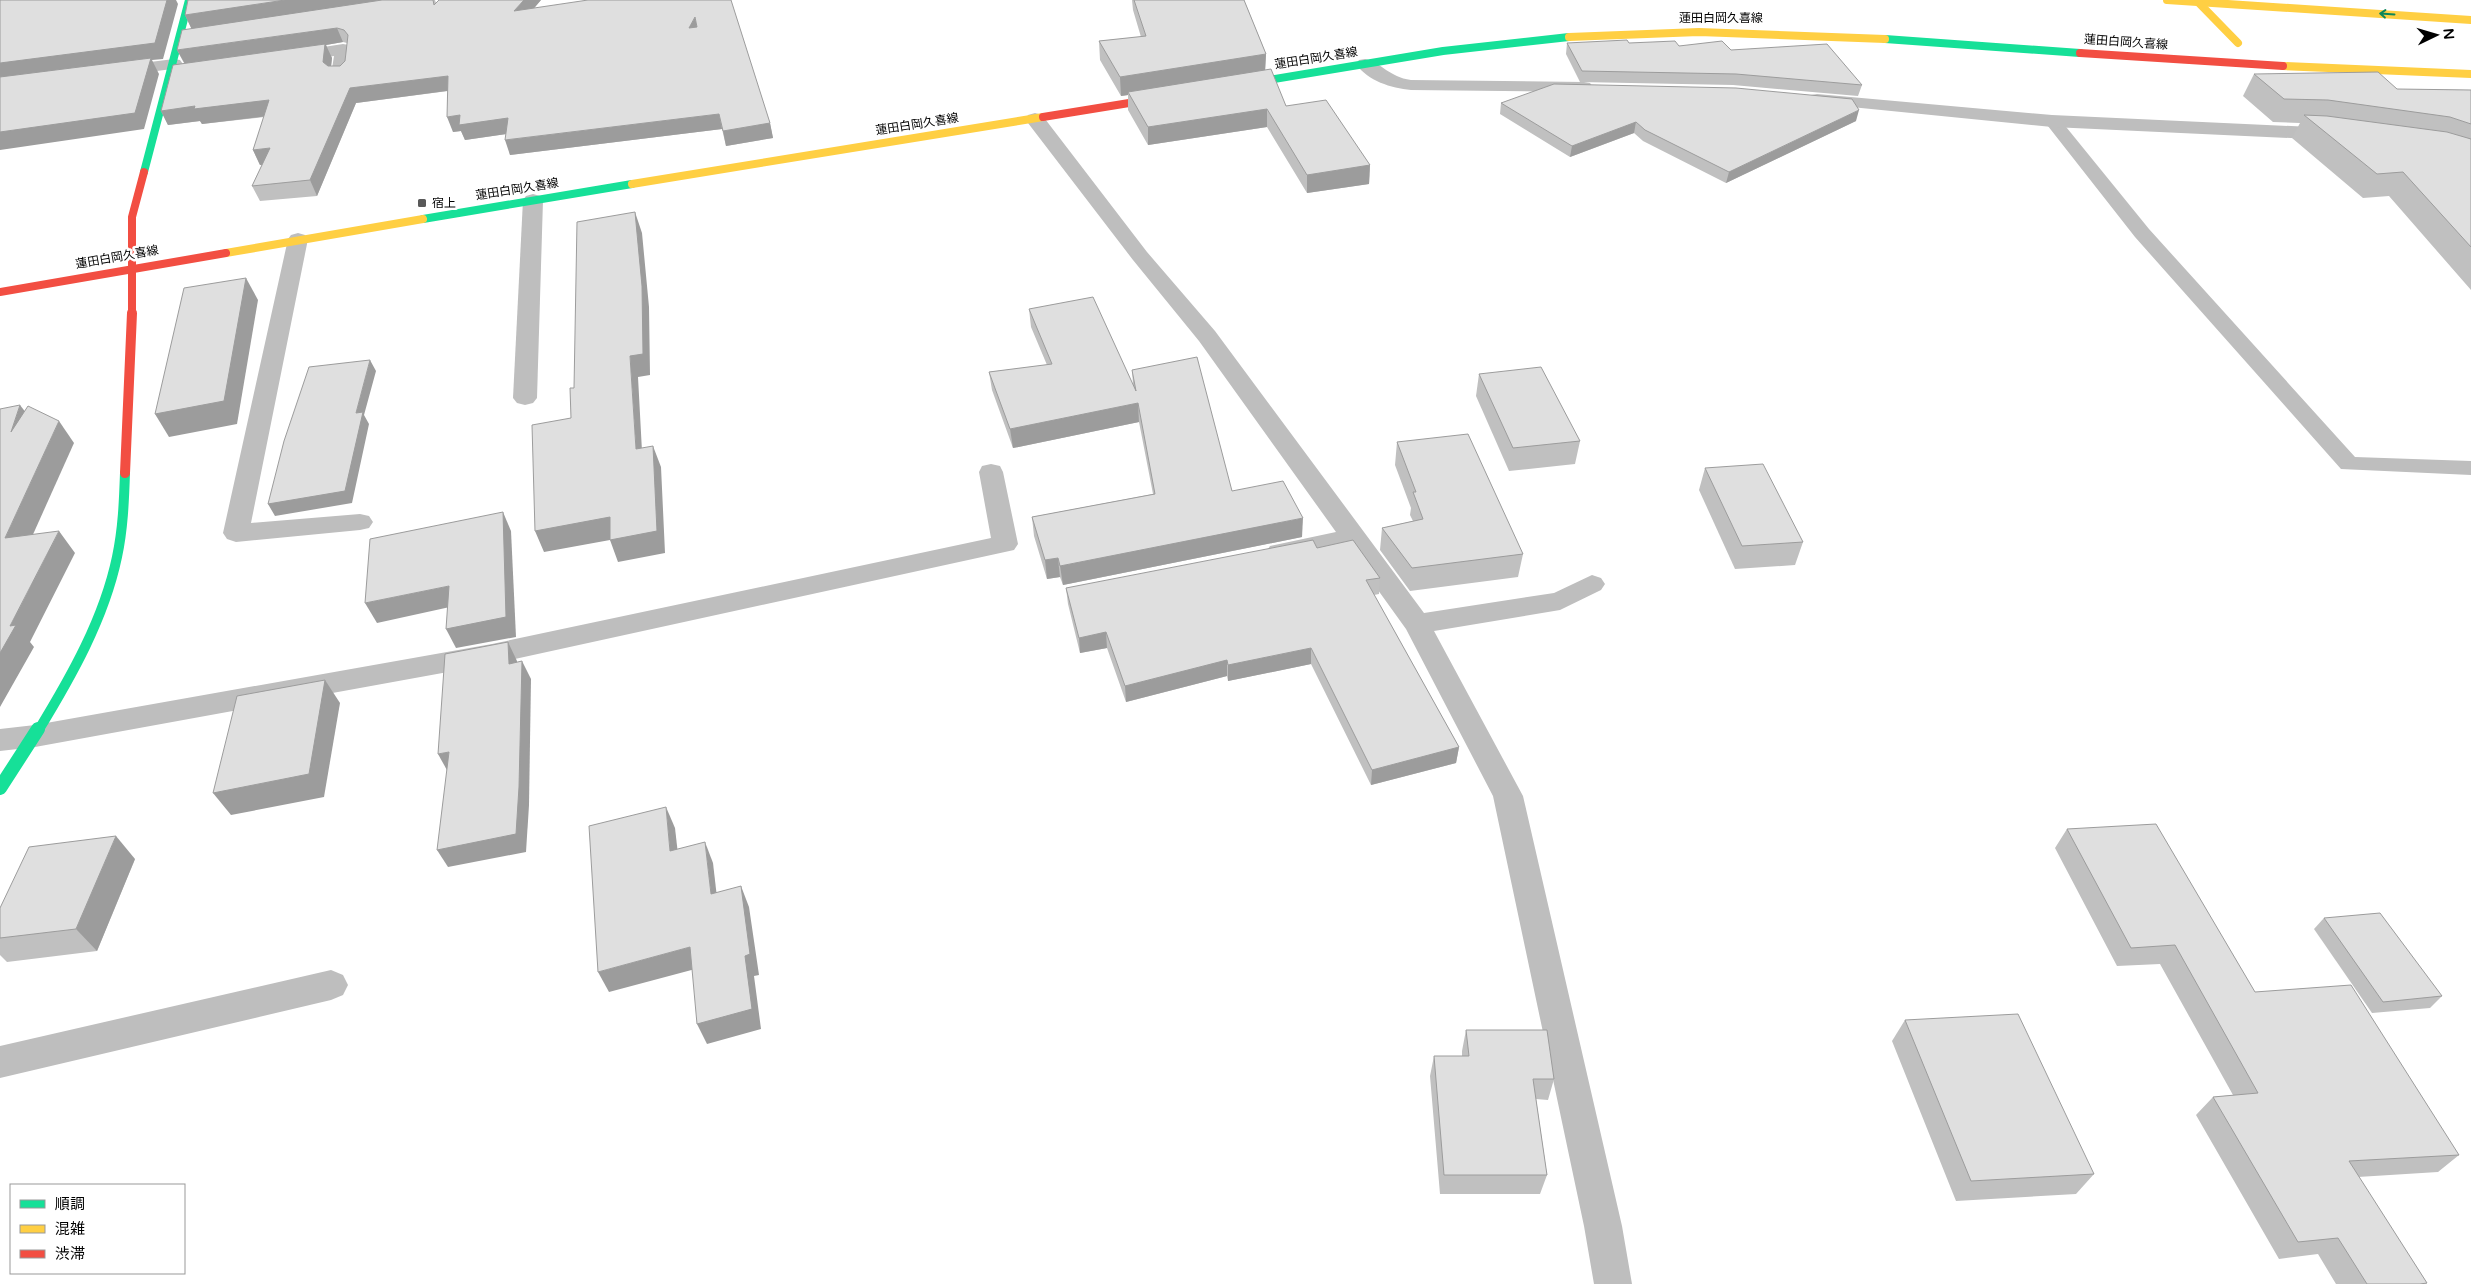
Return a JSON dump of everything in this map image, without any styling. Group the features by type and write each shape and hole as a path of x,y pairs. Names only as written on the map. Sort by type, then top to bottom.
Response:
{"main road":[{"path":"0,788 35,736 92,633 114,570 122,522 132,267 132,217 178,70 180,39 189,0"},
{"path":"2167,0 2471,20"},
{"path":"2196,0 2260,65"},
{"name":"蓮田白岡久喜線","path":"1229,86 1457,49 1549,38 1648,32 1710,31 1823,34 2260,65 2471,74"},
{"name":"蓮田白岡久喜線","path":"0,292 132,267 1180,94"}],"street":[{"path":"180,39 200,36"},
{"path":"276,59 343,50 340,75"},
{"path":"1364,64 1380,77 1392,83 1411,85 1598,88"},
{"path":"97,74 178,70"},
{"path":"1799,98 2052,121 2315,131 2352,136"},
{"path":"1034,119 1140,256 1207,336 1417,624 1508,796 1603,1226 1613,1284"},
{"path":"525,398 533,200"},
{"path":"298,240 236,533 360,522"},
{"path":"0,740 35,736 492,654 1005,544 991,472"},
{"path":"1256,556 1354,537"},
{"path":"1417,624 1560,601 1592,584"},
{"path":"0,1062 331,985"}],"lane":[{"path":"2052,121 2142,233 2350,464 2471,468"}],"building":[{"path":"0,0 167,0 155,43 0,63"},
{"path":"188,0 285,0 185,15"},
{"path":"382,0 433,0 434,5 439,0 524,0 514,11 588,0 731,0 770,123 723,131 719,114 505,140 508,118 459,125 460,115 447,117 448,76 350,88 310,180 252,186 270,148 253,150 269,100 194,109 195,106 161,111 173,65 325,44 323,62 328,66 340,66 345,61 348,35 344,30 337,28 177,50 182,30","holes":["695,17 697,27 689,28"]},
{"path":"1134,0 1244,0 1266,54 1120,77 1099,41 1146,36"},
{"path":"1627,40 1629,43 1675,41 1679,46 1722,41 1731,50 1827,44 1862,85 1736,74 1582,71 1567,43"},
{"path":"151,58 135,113 0,132 0,77"},
{"path":"1271,69 1286,106 1326,100 1370,165 1307,175 1267,109 1148,127 1128,92"},
{"path":"2378,72 2397,89 2471,90 2471,124 2450,117 2328,100 2284,99 2254,74"},
{"path":"1554,84 1736,88 1852,99 1859,110 1729,172 1645,130 1636,122 1572,146 1501,103"},
{"path":"2304,115 2327,116 2447,132 2471,139 2471,247 2403,172 2377,174"},
{"path":"635,212 642,286 643,354 630,356 636,449 653,446 657,531 610,540 610,517 535,531 532,425 571,418 570,388 574,388 577,222"},
{"path":"246,278 224,401 155,414 184,288"},
{"path":"1093,297 1136,391 1132,370 1197,357 1232,491 1283,481 1303,518 1060,566 1058,558 1045,560 1032,517 1155,494 1138,403 1010,429 989,372 1052,364 1029,309"},
{"path":"370,360 356,413 363,412 345,491 268,504 284,441 309,367"},
{"path":"1541,367 1580,441 1513,448 1479,374"},
{"path":"20,405 11,432 28,406 59,421 5,538 59,531 10,626 16,625 0,653 0,409"},
{"path":"1468,434 1523,554 1412,568 1382,528 1423,519 1413,492 1416,492 1397,442"},
{"path":"1763,464 1803,542 1742,546 1705,468"},
{"path":"503,512 506,617 446,629 449,586 365,603 370,539"},
{"path":"1313,540 1317,548 1353,540 1380,578 1366,580 1459,747 1372,770 1311,648 1228,665 1227,660 1125,686 1106,632 1079,638 1066,588"},
{"path":"508,642 509,664 522,661 516,834 437,850 449,752 438,754 445,654"},
{"path":"325,680 309,774 213,793 237,696"},
{"path":"666,807 670,851 705,842 711,894 741,886 750,954 745,956 752,1009 697,1024 690,947 598,972 589,826"},
{"path":"2156,824 2255,992 2351,985 2459,1155 2349,1161 2427,1283 2367,1284 2338,1238 2298,1242 2213,1097 2258,1093 2175,945 2131,948 2067,829"},
{"path":"116,836 76,929 0,938 0,908 29,847"},
{"path":"2380,913 2442,996 2383,1002 2324,918"},
{"path":"2018,1014 2094,1174 1971,1181 1905,1020"},
{"path":"1466,1030 1547,1030 1554,1079 1533,1079 1547,1175 1444,1175 1434,1056 1469,1056"}],"traffic: fast":[{"path":"144,172 189,0"},
{"path":"1238,85 1443,51 1569,37"},
{"path":"1885,39 2080,53"},
{"path":"423,219 632,184"},
{"path":"0,788 66,684 105,600 114,571 121,535 125,473"}],"traffic: slow":[{"path":"2167,0 2471,20"},
{"path":"2196,0 2238,43"},
{"path":"1569,37 1699,32 1885,39"},
{"path":"2283,66 2471,74"},
{"path":"632,184 1043,117"},
{"path":"226,253 423,219"}],"traffic: jam":[{"path":"2080,53 2283,66"},
{"path":"1043,117 1166,97"},
{"path":"125,473 132,302 132,217 144,172"},
{"path":"0,292 226,253"}],"place":[{"name":"宿上","path":"422,203"}]}
